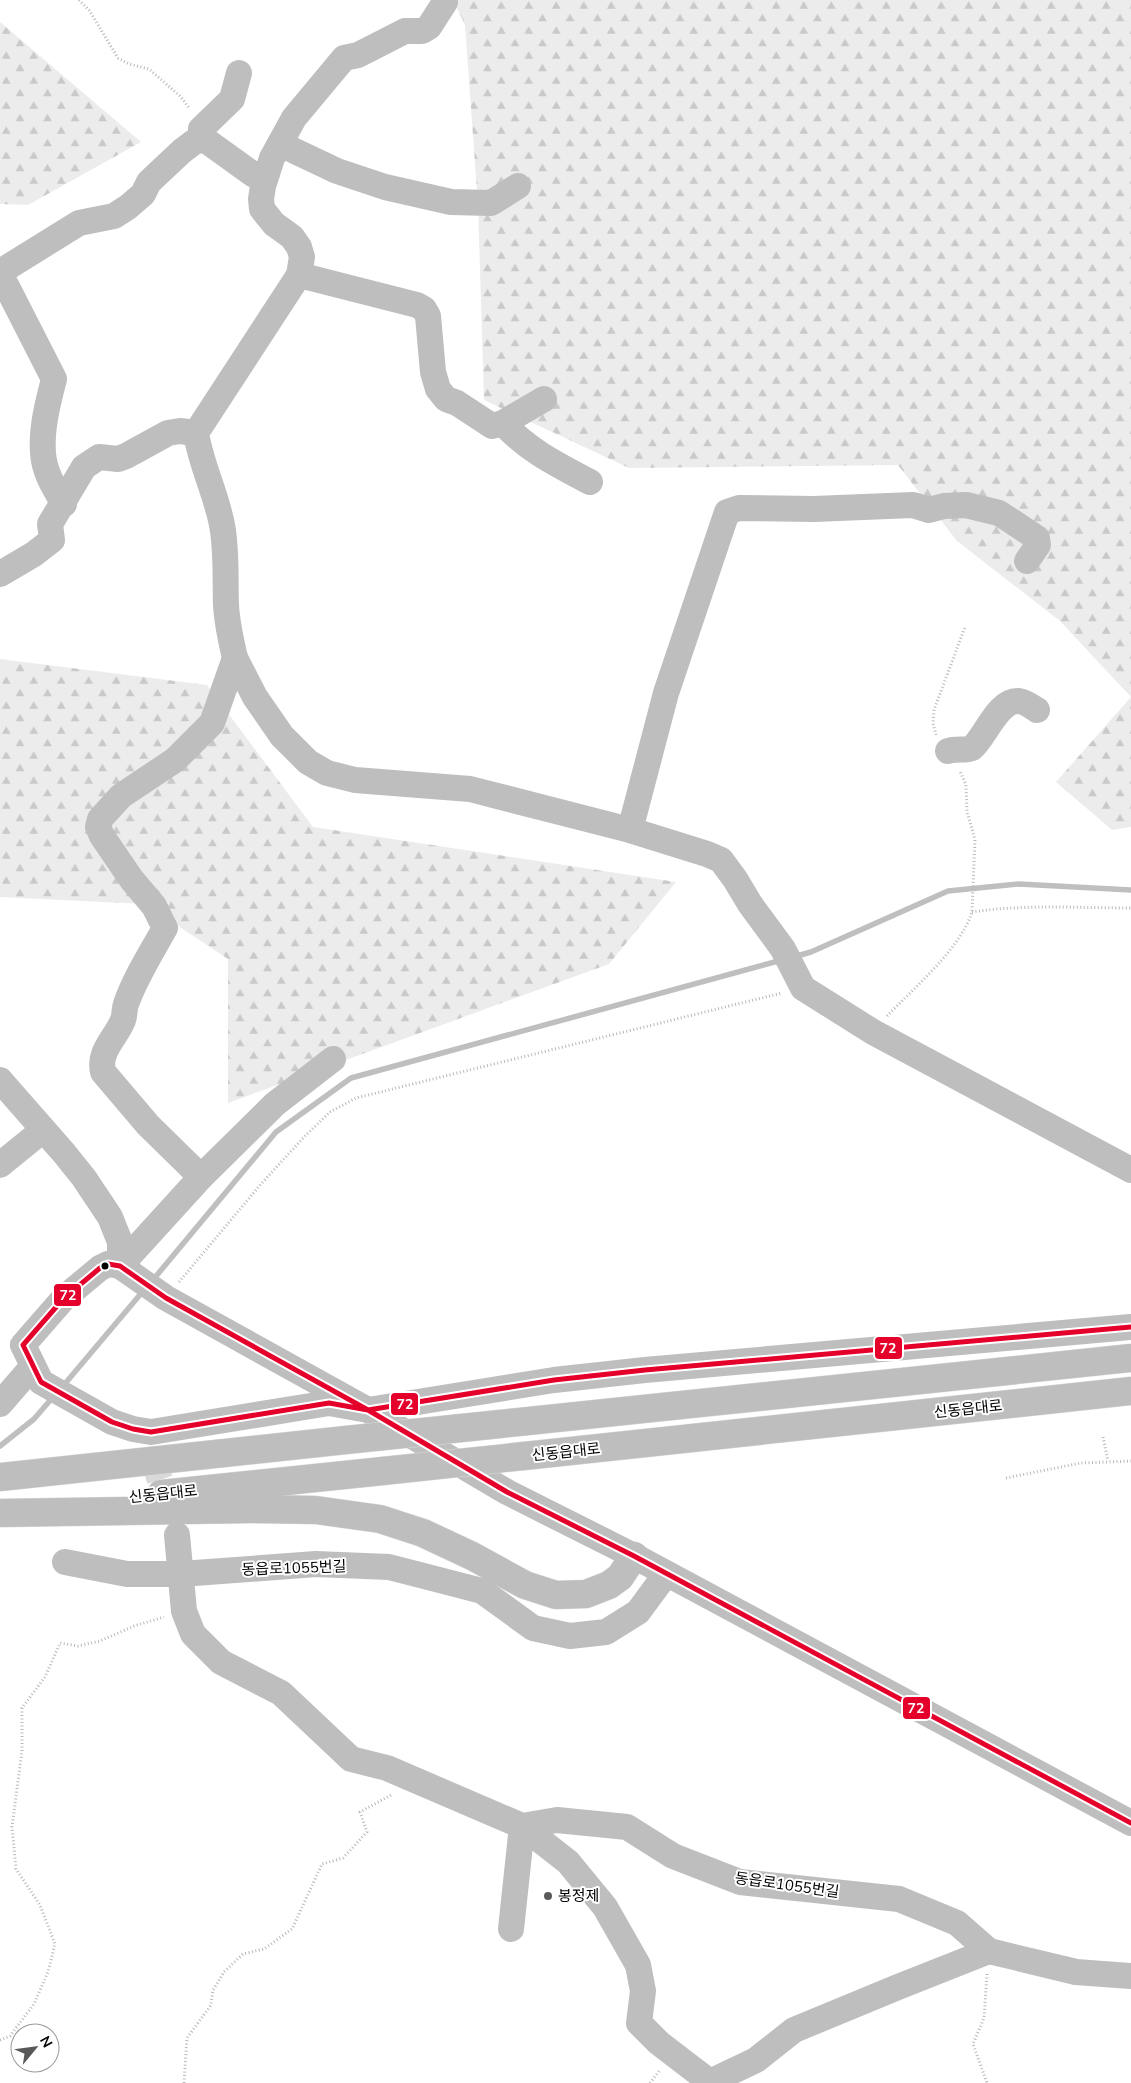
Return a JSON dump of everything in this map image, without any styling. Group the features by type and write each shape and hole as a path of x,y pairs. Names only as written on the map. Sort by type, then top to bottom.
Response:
{"main road":[{"path":"8,1476 1131,1358"},
{"name":"신동읍대로","path":"0,1512 1131,1391"},
{"path":"0,1512 316,1510 380,1520 423,1533 472,1556 525,1585 556,1595 586,1594 609,1585 620,1577 634,1556"}],"street":[{"path":"445,2 429,27 422,31 400,33 358,55 344,58 294,118 266,173 261,199 262,209 274,224 292,238 299,247 302,257 299,275 196,433 199,452 218,502 223,527 226,607 230,638 235,658 255,697 282,736 308,762 327,774 355,780 470,789 630,830 721,860 783,949 801,983 873,1032 1131,1170"},
{"path":"0,272 79,223 114,216 128,207 143,194 149,182 203,134 232,99 239,73"},
{"path":"203,134 254,175 266,173"},
{"path":"280,144 337,171 385,186 451,202 491,203 518,186"},
{"path":"299,275 418,304 428,316 433,372 438,389 446,399 458,403 492,426 503,423 544,399"},
{"path":"0,279 6,284 54,379 48,401 43,454 49,478 64,504"},
{"path":"503,423 513,434 541,457 590,482"},
{"path":"0,574 34,554 52,540 50,524 64,504 84,467 99,458 126,456 168,433 196,433"},
{"path":"630,830 666,693 727,512 739,508 814,509 913,505 928,510 944,506 966,505 998,513 1037,538 1038,545 1027,561"},
{"path":"201,1177 148,1125 103,1072 101,1062 103,1054 123,1020 126,1005 139,975 165,928 154,906 132,880 98,827 100,819 121,796 174,760 212,723 235,658"},
{"path":"948,751 957,748 967,750 972,748 998,712 1013,702 1019,701 1037,710"},
{"path":"124,1270 201,1177 275,1104 332,1059"},
{"path":"0,1080 84,1178 110,1217 120,1242 124,1270"},
{"path":"0,1165 43,1130"},
{"path":"1131,1327 645,1370 554,1380 368,1410 329,1402 152,1443 133,1429 112,1422 76,1402 37,1374 22,1346 64,1298 100,1268 108,1264 124,1270 162,1296 368,1410 507,1492 634,1556 1131,1823"},
{"path":"0,1404 37,1374"},
{"path":"177,1535 184,1611 193,1634 221,1662 281,1693 351,1759 387,1768 522,1826 568,1862 605,1907 638,1965 643,1991 639,2022 659,2043 710,2082 756,2060 794,2030 898,1986 989,1952"},
{"name":"동읍로1055번길","path":"64,1562 127,1574 181,1574 316,1564 388,1567 482,1591 533,1628 570,1636 606,1632 638,1612 666,1574"},
{"name":"동읍로1055번길","path":"522,1826 557,1820 627,1827 673,1856 740,1882 899,1899 957,1923 989,1952 1076,1972 1131,1976"},
{"path":"511,1929 522,1826"}],"path":[{"path":"79,0 94,18 118,58 129,64 149,69 162,78 194,114 203,134"},
{"path":"873,1032 951,949 969,922 972,912 973,876"},
{"path":"972,912 1020,906 1131,908"},
{"path":"162,1296 305,1136 330,1112 356,1098 801,983"},
{"path":"1103,1437 1108,1462"},
{"path":"1006,1478 1081,1463 1131,1461"},
{"path":"0,2040 10,2036 34,2004 48,1972 55,1944 40,1905 16,1869 12,1827 22,1751 22,1708 45,1677 60,1643 78,1646 100,1641 134,1626 184,1611"},
{"path":"184,2083 187,2038 211,2005 214,1990 224,1972 243,1954 264,1949 292,1929 322,1864 343,1858 367,1832 360,1812 418,1781"},
{"path":"988,2083 973,2044 984,2018 989,1952"}],"green space":[{"path":"453,0 1131,0 1131,697 1060,621 957,541 898,465 629,468 484,400 478,205 465,25"},
{"path":"0,22 141,142 28,205 0,204"},
{"path":"0,659 207,685 313,827 676,882 609,964 228,1103 228,959 145,904 0,897"},
{"path":"1131,697 1131,827 1112,830 1056,782"}],"waterway":[{"path":"793,957 811,952 948,891 1019,884 1131,890"},
{"path":"152,1281 276,1132 351,1078 782,960"},
{"path":"63,1386 144,1290"},
{"path":"0,1446 34,1419 53,1397"}],"tunnel":[{"path":"152,1455 171,1515"}],"transit line":[{"name":"72","path":"1131,1327 645,1370 554,1380 368,1410 329,1403 151,1432 133,1429 112,1422 41,1382 23,1345 64,1298 100,1268 108,1264 120,1266 166,1298 368,1410 507,1492 634,1556 1131,1823"}],"place":[{"name":"봉정제","path":"548,1896"}]}
